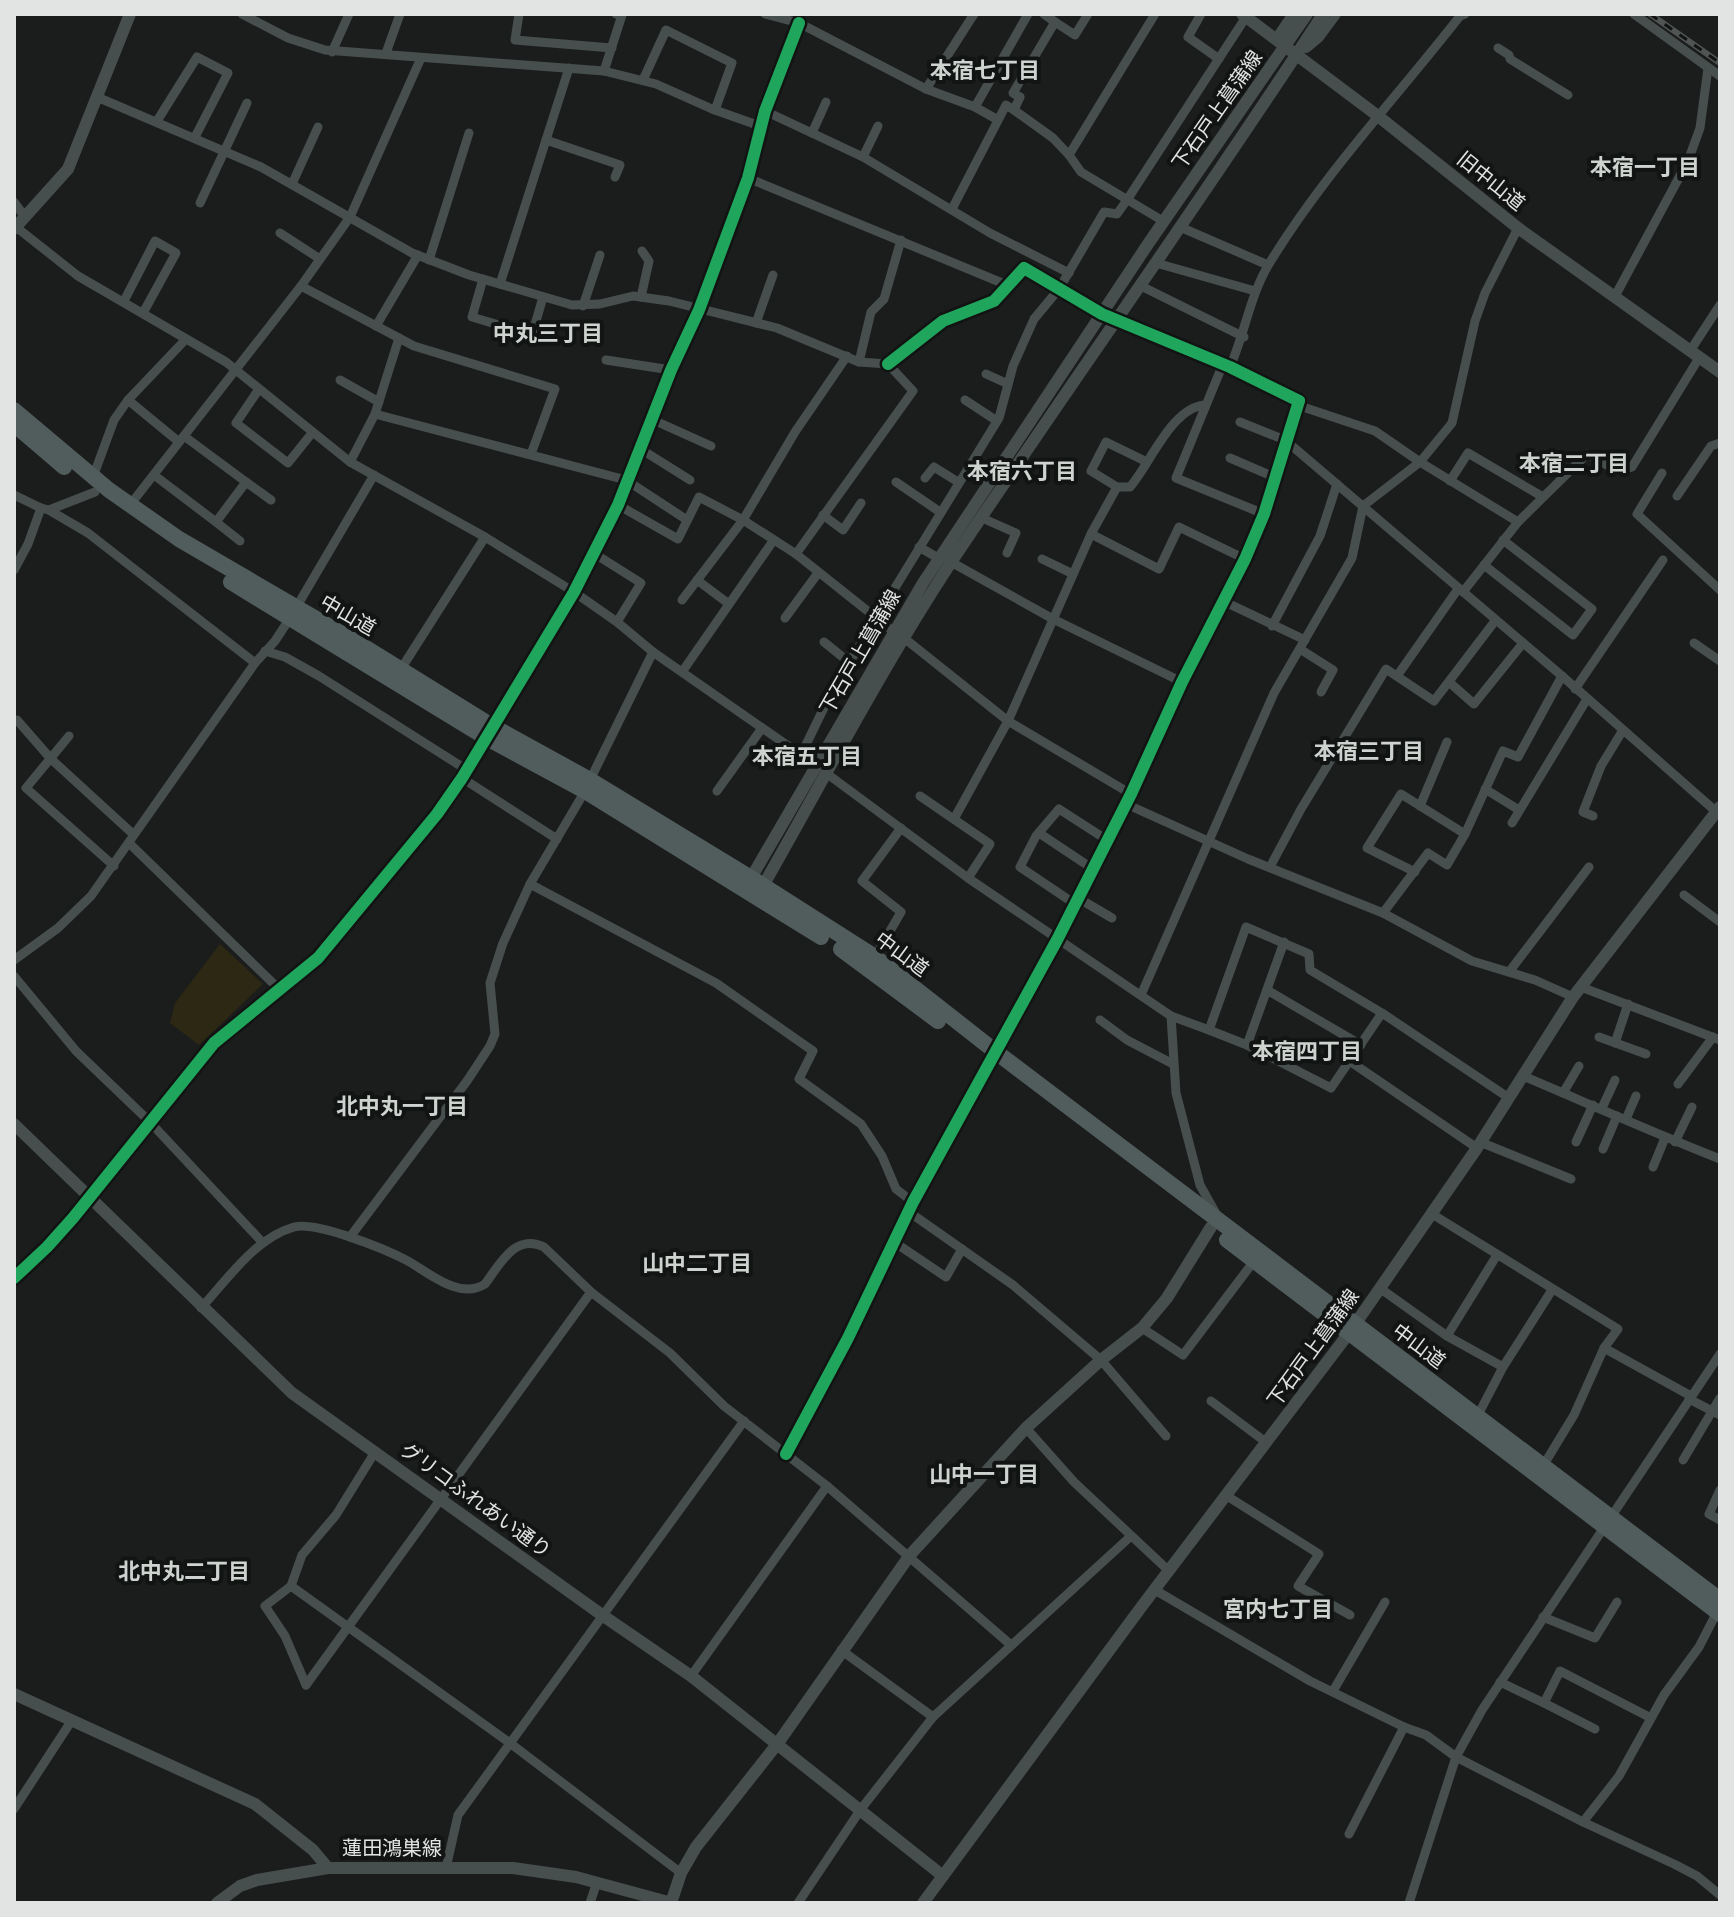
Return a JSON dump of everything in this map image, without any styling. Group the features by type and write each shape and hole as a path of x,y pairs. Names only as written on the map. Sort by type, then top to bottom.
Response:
{"highway":[{"name":"中山道","path":"14,410 142,528 293,613 401,669 489,732"},
{"name":"中山道","path":"14,424 94,484 293,613 489,732 587,785 875,957 994,1057"},
{"name":"中山道","path":"756,886 994,1057 1608,1521 1719,1609"},
{"name":"中山道","path":"1216,1225 1254,1261 1478,1415 1608,1521"}],"main road":[{"path":"15,228 68,169 130,14"},
{"path":"1294,14 1287,47 1318,37 1335,14"},
{"path":"1300,36 1307,14"},
{"path":"1300,36 1323,14"},
{"name":"旧中山道","path":"1244,15 1378,116 1518,228 1720,372"},
{"name":"下石戸上菖蒲線","path":"756,886 899,635 1102,314 1163,221 1287,47 1300,36"},
{"name":"下石戸上菖蒲線","path":"946,560 982,518 1119,320 1180,227 1287,47"},
{"path":"14,1278 47,1247 214,1043 318,958 437,814 489,732"},
{"name":"下石戸上菖蒲線","path":"923,1903 1381,1289 1577,992 1719,812"},
{"name":"グリコふれあい通り","path":"14,1124 292,1393 691,1676 943,1876"},
{"path":"671,1903 681,1873 696,1847 778,1743 910,1555 1026,1428 1101,1360 1142,1328 1167,1298 1216,1225"},
{"name":"蓮田鴻巣線","path":"14,1694 255,1804 313,1850 328,1868 513,1868 597,1882 671,1903"},
{"path":"217,1903 240,1886 257,1880 328,1868"}],"street":[{"path":"242,14 288,38 332,52 386,53 604,71 643,80 760,126"},
{"path":"332,52 349,14"},
{"path":"386,53 400,14"},
{"path":"519,14 515,40 612,48"},
{"path":"604,71 622,15 616,14"},
{"path":"765,14 799,23 926,89 975,107 998,120"},
{"path":"926,89 974,14"},
{"path":"975,107 1028,14"},
{"path":"1044,14 1075,35 1088,14"},
{"path":"1069,155 1155,14"},
{"path":"1201,14 1188,37 1219,59"},
{"path":"1634,14 1720,76"},
{"path":"801,755 833,689 997,421 1013,366 1034,319 1059,289 1104,212 1117,214 1127,200 1244,15"},
{"path":"1264,514 1176,478 1205,405 1244,337 1255,291 1268,265 1346,154 1461,15"},
{"path":"1014,110 1020,97 1013,93 1055,22"},
{"path":"489,732 574,592 618,505 671,370 699,310 748,178 765,111 799,23"},
{"path":"643,80 666,30 732,63 715,110"},
{"path":"1498,48 1510,59 1568,95"},
{"path":"157,121 197,57 228,73 195,137"},
{"path":"130,505 301,286 350,217 421,58"},
{"path":"500,284 569,68"},
{"path":"1614,298 1688,161 1700,128 1708,68"},
{"path":"97,97 223,150 292,184 429,260 572,305 583,306 616,298 641,297 669,301 799,335 859,362 888,364 943,321 994,301 1024,268 1102,314 1227,365 1299,401 1264,514 1245,559 1182,682 1131,794 1057,940 911,1207 786,1454"},
{"path":"812,133 826,102"},
{"path":"200,203 247,103"},
{"path":"952,209 1006,105 1053,138 1081,172 1163,221"},
{"path":"765,111 863,157 988,232 1069,273"},
{"path":"863,157 878,126"},
{"path":"292,184 318,127"},
{"path":"429,260 469,133"},
{"path":"546,140 620,165 615,177"},
{"path":"748,178 1007,285"},
{"path":"14,202 25,217"},
{"path":"1180,227 1268,265"},
{"path":"15,228 78,276 226,362 350,462 485,537 574,592 968,878 1171,1016 1247,1045 1331,1088 1382,1013"},
{"path":"1141,995 1274,693 1352,558 1363,506 1420,462 1452,423 1475,321 1485,293 1518,228"},
{"path":"280,233 320,259"},
{"path":"859,362 871,312 884,299 901,240"},
{"path":"124,301 155,241 176,253 143,313"},
{"path":"641,297 649,261 642,251"},
{"path":"376,326 418,255"},
{"path":"583,306 600,255"},
{"path":"1156,263 1255,291"},
{"path":"756,323 773,275"},
{"path":"483,279 472,317 532,335 543,297"},
{"path":"301,286 414,346 555,389 531,454"},
{"path":"1141,286 1244,337"},
{"path":"1397,676 1461,590 1518,522 1587,454 1618,471 1632,467 1720,305"},
{"path":"350,462 375,414 399,338"},
{"path":"14,570 45,509 94,484 114,420 128,400 186,339"},
{"path":"682,600 743,520 795,432 847,356"},
{"path":"606,360 671,370"},
{"path":"796,554 913,391 888,364"},
{"path":"986,374 1008,384"},
{"path":"340,380 379,402"},
{"path":"259,389 236,423 288,463 312,433"},
{"path":"128,400 271,500"},
{"path":"965,400 997,421"},
{"path":"1147,462 1106,442 1091,471 1117,487 1130,487 1179,418 1194,406 1205,405"},
{"path":"1297,405 1375,431 1518,522"},
{"path":"375,414 626,480 687,520"},
{"path":"651,419 711,446"},
{"path":"1240,422 1285,440 1719,812"},
{"path":"1677,496 1711,446 1720,443"},
{"path":"639,448 690,480"},
{"path":"1450,481 1468,453 1543,497"},
{"path":"1230,458 1274,477"},
{"path":"925,478 934,467 958,482"},
{"path":"1662,473 1637,514 1720,590"},
{"path":"154,475 240,541"},
{"path":"14,960 58,928 91,896 114,866 293,613 374,475"},
{"path":"216,522 246,482"},
{"path":"896,482 940,512"},
{"path":"1272,626 1320,536 1337,484"},
{"path":"954,819 1008,721 1091,534 1117,487"},
{"path":"14,495 88,533 255,663"},
{"path":"618,505 678,539 699,497 743,520 796,554 1008,721 1131,794"},
{"path":"823,515 843,530 861,503"},
{"path":"982,518 1016,533 1007,553"},
{"path":"1091,534 1159,569 1179,527 1245,559"},
{"path":"401,669 485,537"},
{"path":"1484,565 1573,635 1592,609 1503,540"},
{"path":"682,672 773,541"},
{"path":"919,547 1053,619 1182,682"},
{"path":"595,554 641,583 617,622"},
{"path":"1042,559 1073,574"},
{"path":"1575,689 1663,560"},
{"path":"785,618 818,573"},
{"path":"697,580 729,604"},
{"path":"1223,601 1272,626 1333,670 1321,692"},
{"path":"1270,867 1301,809 1386,669 1434,701 1495,621"},
{"path":"824,642 850,663"},
{"path":"1449,682 1474,704 1523,643"},
{"path":"1694,643 1720,661"},
{"path":"265,651 285,657 319,676 557,839"},
{"path":"350,1237 490,1046 495,1034 490,983 503,943 530,884 587,785 653,652"},
{"path":"1383,913 1428,853 1447,865 1465,834 1503,751 1518,757 1562,676"},
{"path":"1512,823 1587,699"},
{"path":"17,720 51,759 280,990"},
{"path":"717,791 762,728"},
{"path":"1593,816 1583,812 1601,766 1623,730"},
{"path":"69,736 26,788 114,866"},
{"path":"1420,806 1447,742"},
{"path":"1485,789 1519,810"},
{"path":"1415,872 1367,848 1401,794 1465,834"},
{"path":"920,796 990,844 968,878"},
{"path":"1126,804 1209,843 1383,913 1472,961 1628,1004 1716,1038 1678,1084"},
{"path":"1107,840 1059,809 1039,833 1020,867 1112,918"},
{"path":"875,957 901,912 862,881 901,828"},
{"path":"1039,833 1093,869"},
{"path":"1509,972 1589,867"},
{"path":"530,884 716,983 813,1051 799,1079 861,1124 882,1156 896,1189 911,1207 1013,1285 1101,1360 1166,1436"},
{"path":"1684,895 1720,922"},
{"path":"1209,1030 1246,927 1309,954 1310,970 1382,1013 1509,1098"},
{"path":"1247,1045 1284,942"},
{"path":"14,976 76,1051 149,1121 263,1243"},
{"path":"1267,990 1361,1045"},
{"path":"1615,1043 1628,1004"},
{"path":"1171,1016 1176,1093 1200,1185 1217,1211 1216,1225"},
{"path":"1100,1020 1127,1040 1173,1064"},
{"path":"1599,1037 1646,1054"},
{"path":"1351,1062 1478,1145 1571,1179"},
{"path":"1563,1093 1579,1066"},
{"path":"1523,1076 1720,1159"},
{"path":"1576,1142 1615,1080"},
{"path":"1603,1149 1636,1096"},
{"path":"1653,1167 1692,1107"},
{"path":"1432,1214 1618,1329 1604,1348 1574,1415 1543,1466"},
{"path":"201,1308 263,1243 294,1227 308,1226 350,1237 404,1259 444,1283 467,1289 485,1284 510,1251 522,1243 535,1243 544,1247 591,1292 672,1348 709,1393 910,1555 1011,1645"},
{"path":"894,1242 946,1277 962,1249"},
{"path":"1447,1336 1497,1255"},
{"path":"1142,1328 1183,1355 1254,1261"},
{"path":"1381,1289 1447,1336 1503,1367"},
{"path":"1478,1415 1503,1367 1552,1290"},
{"path":"375,1452 336,1515 302,1555 291,1586 265,1606 285,1636 306,1685 591,1292"},
{"path":"1604,1348 1716,1413"},
{"path":"1409,1903 1456,1757 1500,1682 1720,1354"},
{"path":"1683,1460 1716,1413 1720,1398"},
{"path":"1211,1401 1267,1443"},
{"path":"446,1868 458,1815 744,1421"},
{"path":"1026,1428 1074,1482 1169,1571"},
{"path":"691,1676 827,1486"},
{"path":"1720,1490 1709,1514 1720,1520"},
{"path":"1227,1496 1319,1554 1298,1586 1350,1615"},
{"path":"798,1903 861,1809 933,1717 1131,1536"},
{"path":"291,1586 510,1743 681,1873"},
{"path":"1155,1590 1333,1691 1426,1735 1456,1757 1697,1876 1720,1900"},
{"path":"1333,1691 1385,1602"},
{"path":"1543,1617 1595,1638 1617,1602"},
{"path":"1583,1822 1619,1776 1664,1695 1699,1647 1719,1609"},
{"path":"841,1650 933,1717"},
{"path":"1544,1703 1560,1671 1651,1718"},
{"path":"1500,1682 1595,1729"},
{"path":"14,1809 72,1720"},
{"path":"1349,1834 1404,1727"},
{"path":"590,1903 597,1882"}],"shaded area":[{"path":"220,944 263,984 199,1045 170,1023 175,1003"}],"railway":[{"path":"1650,14 1720,63"}],"cycle path":[{"path":"14,1278 73,1218 214,1043 318,958 437,814 462,778 574,592 618,505 671,370 699,310 748,178 765,111 799,23"},
{"path":"786,1454 848,1338 913,1202 1057,940 1131,794 1182,682 1245,559 1264,514 1299,401 1230,367 1102,314 1024,268 994,301 943,321 888,364"}],"district":[{"name":"本宿七丁目","path":"985,70"},
{"name":"本宿一丁目","path":"1645,167"},
{"name":"中丸三丁目","path":"548,333"},
{"name":"本宿二丁目","path":"1574,463"},
{"name":"本宿六丁目","path":"1022,471"},
{"name":"本宿三丁目","path":"1369,751"},
{"name":"本宿五丁目","path":"807,756"},
{"name":"本宿四丁目","path":"1307,1051"},
{"name":"北中丸一丁目","path":"402,1106"},
{"name":"山中二丁目","path":"697,1263"},
{"name":"山中一丁目","path":"984,1474"},
{"name":"北中丸二丁目","path":"184,1571"},
{"name":"宮内七丁目","path":"1278,1609"}]}
